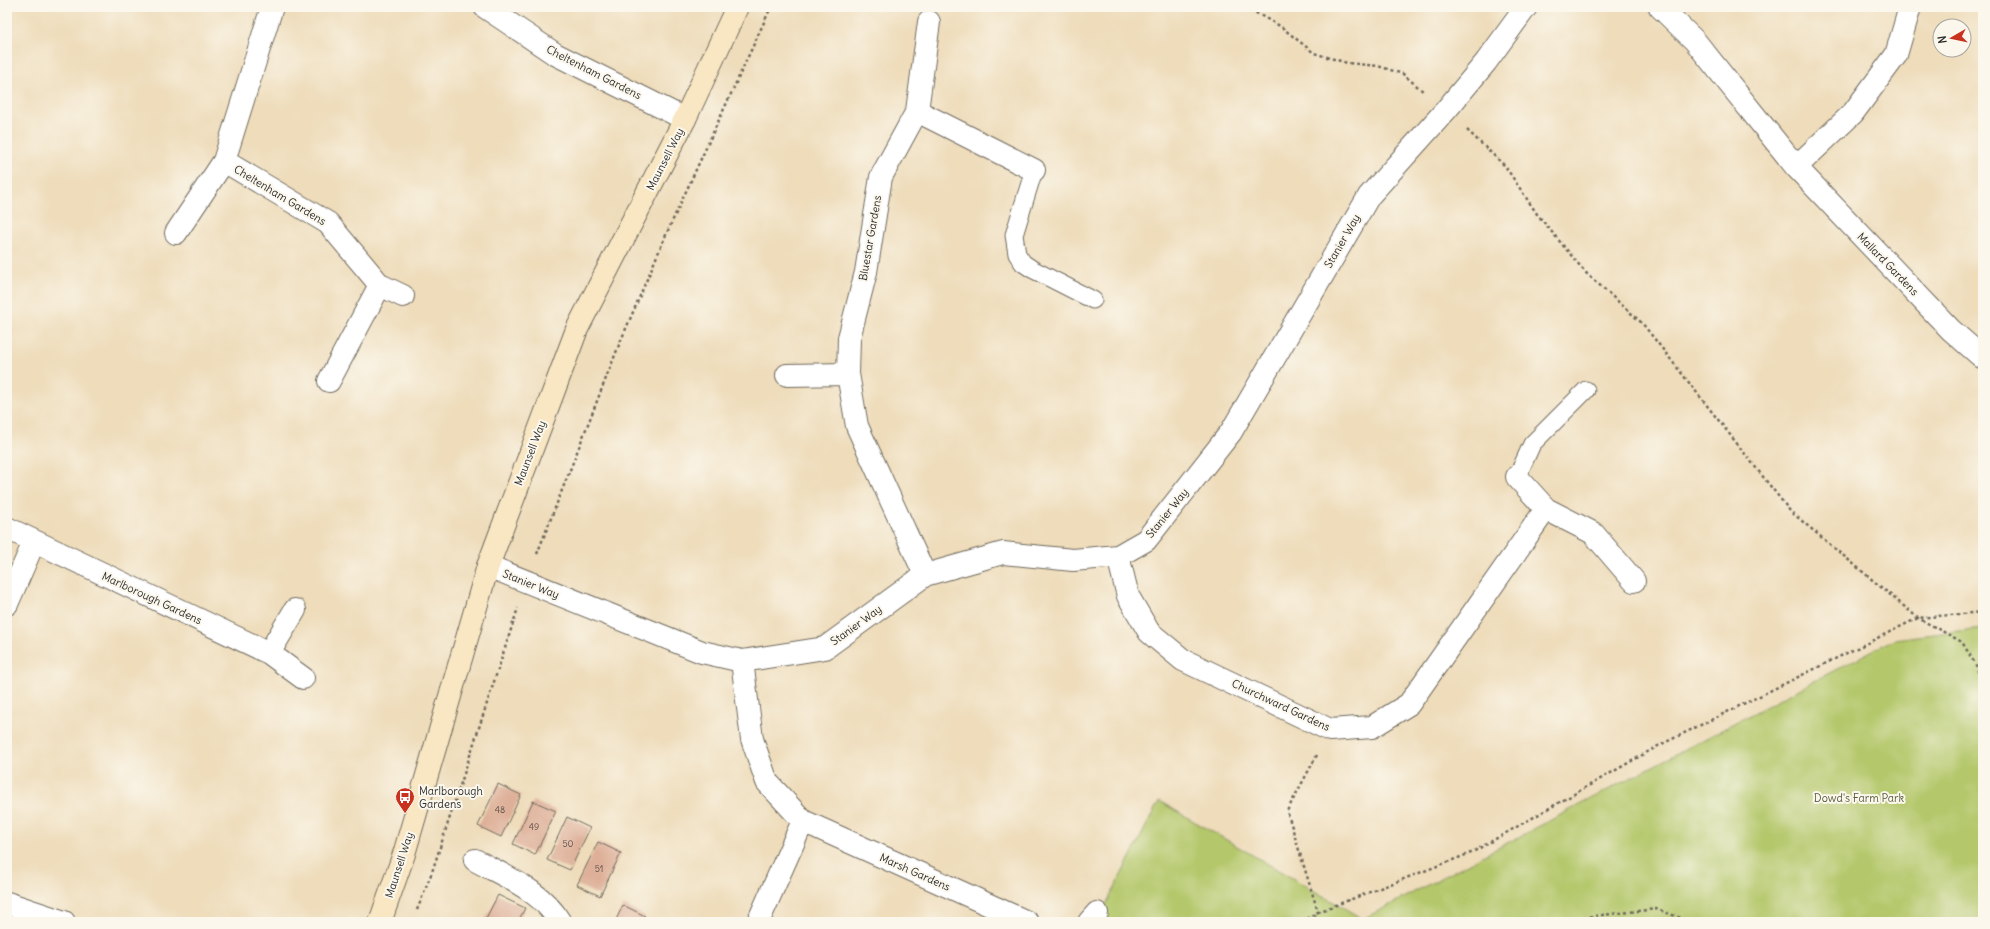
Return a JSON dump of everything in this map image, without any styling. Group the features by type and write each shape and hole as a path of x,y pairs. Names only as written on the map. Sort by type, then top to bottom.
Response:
{"street":[{"name":"Cheltenham Gardens","path":"176,232 224,161 272,7"},
{"name":"Cheltenham Gardens","path":"485,7 555,54 686,119"},
{"name":"Maunsell Way","path":"380,922 404,854 488,566 577,329 686,119 737,7"},
{"name":"Stanier Way","path":"488,566 702,652 742,661 825,648 925,574 1003,553 1073,560 1118,556 1146,540 1231,432 1369,196 1446,110 1486,62 1526,7"},
{"name":"Mallard Gardens","path":"1660,7 1695,41 1796,167 1951,330 1983,358"},
{"path":"1796,167 1854,113 1896,55 1910,7"},
{"name":"Bluestar Gardens","path":"925,574 857,426 848,374 849,338 866,272 881,177 917,110 929,22"},
{"path":"917,110 1034,170"},
{"name":"Cheltenham Gardens","path":"224,161 328,223 380,285 403,296"},
{"path":"329,381 380,285"},
{"path":"787,375 848,374"},
{"path":"1517,477 1546,509 1593,533 1634,581"},
{"name":"Churchward Gardens","path":"1118,556 1128,596 1149,632 1183,660 1330,730 1372,727 1409,704 1546,509"},
{"name":"Marlborough Gardens","path":"7,528 269,653 303,678"},
{"path":"7,604 34,542"},
{"path":"269,653 295,610"},
{"name":"Marsh Gardens","path":"742,661 752,739 767,782 803,822 1026,922"},
{"path":"758,922 803,822"},
{"path":"475,860 539,896 554,911 560,922"},
{"path":"7,903 64,922"}],"lane":[{"path":"1034,170 1014,235 1014,244 1017,254 1023,263 1032,269 1093,300"},
{"path":"1517,477 1532,444 1586,390"}],"path":[{"path":"415,915 432,872 511,628 546,529 665,237 771,7"},
{"path":"1245,7 1280,26 1314,52 1346,62 1378,66 1403,74 1446,110 1505,166 1537,214 1585,272 1642,323 1790,511 1918,618 1962,642 1977,667 1983,690"},
{"path":"1301,922 1318,912 1471,853 1658,746 1918,618 1983,612"},
{"path":"1318,912 1287,811 1330,730"},
{"path":"1579,922 1585,917 1656,909 1692,922"},
{"path":"1311,922 1318,912"},
{"path":"1983,914 1983,922"}],"green space":[{"name":"Dowd's Farm Park","path":"1983,628 1983,922 1097,922 1159,801 1363,919 1894,639"}],"building":[{"path":"498,784 521,795 501,837 478,826"},
{"path":"533,801 556,811 535,855 513,844"},
{"path":"567,817 590,828 570,870 547,860"},
{"path":"598,842 621,853 600,896 577,885"},
{"path":"498,895 525,908 519,920 523,922 484,922"},
{"path":"623,905 645,916 642,922 615,922"}],"place":[{"name":"Marlborough Gardens","path":"405,814"}]}
